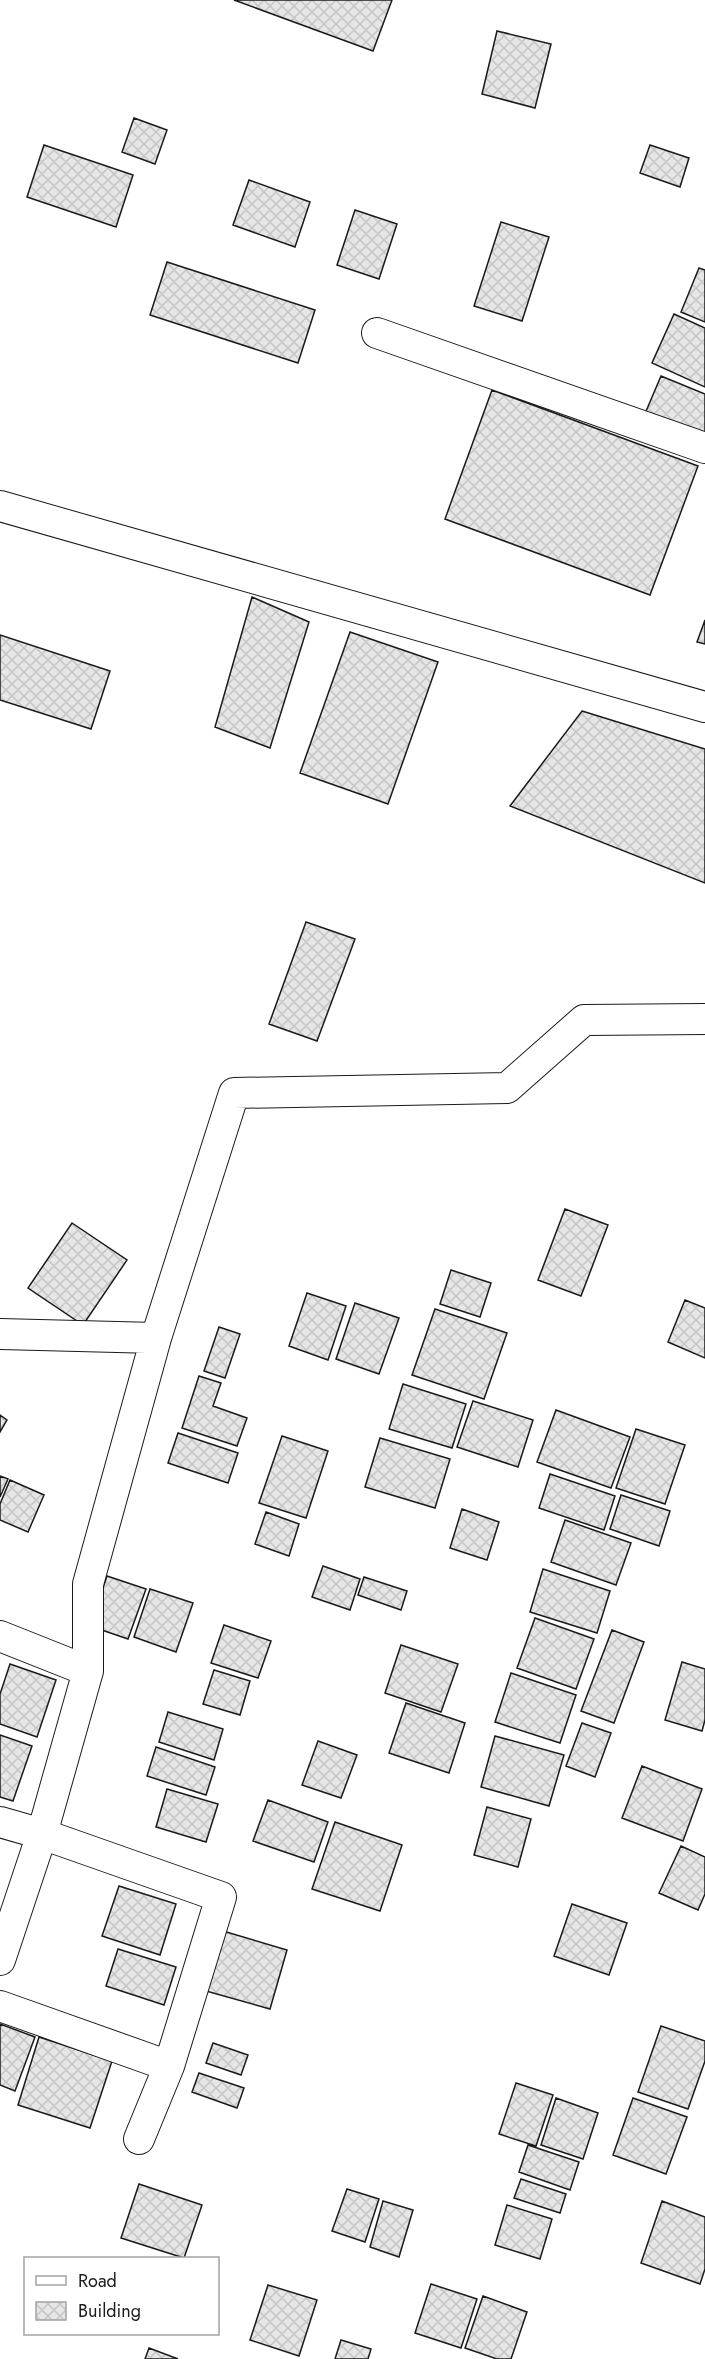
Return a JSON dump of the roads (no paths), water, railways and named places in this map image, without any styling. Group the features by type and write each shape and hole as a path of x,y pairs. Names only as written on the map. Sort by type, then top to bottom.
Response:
{"street":[{"path":"377,333 705,448"},
{"path":"0,506 705,707"},
{"path":"0,1960 42,1834 88,1671 88,1584 156,1338 234,1093 507,1088 584,1020 705,1019"},
{"path":"0,1334 156,1338"},
{"path":"0,1636 88,1671"},
{"path":"0,1822 42,1834 221,1897 169,2066 139,2139"},
{"path":"0,2006 169,2066"}]}
